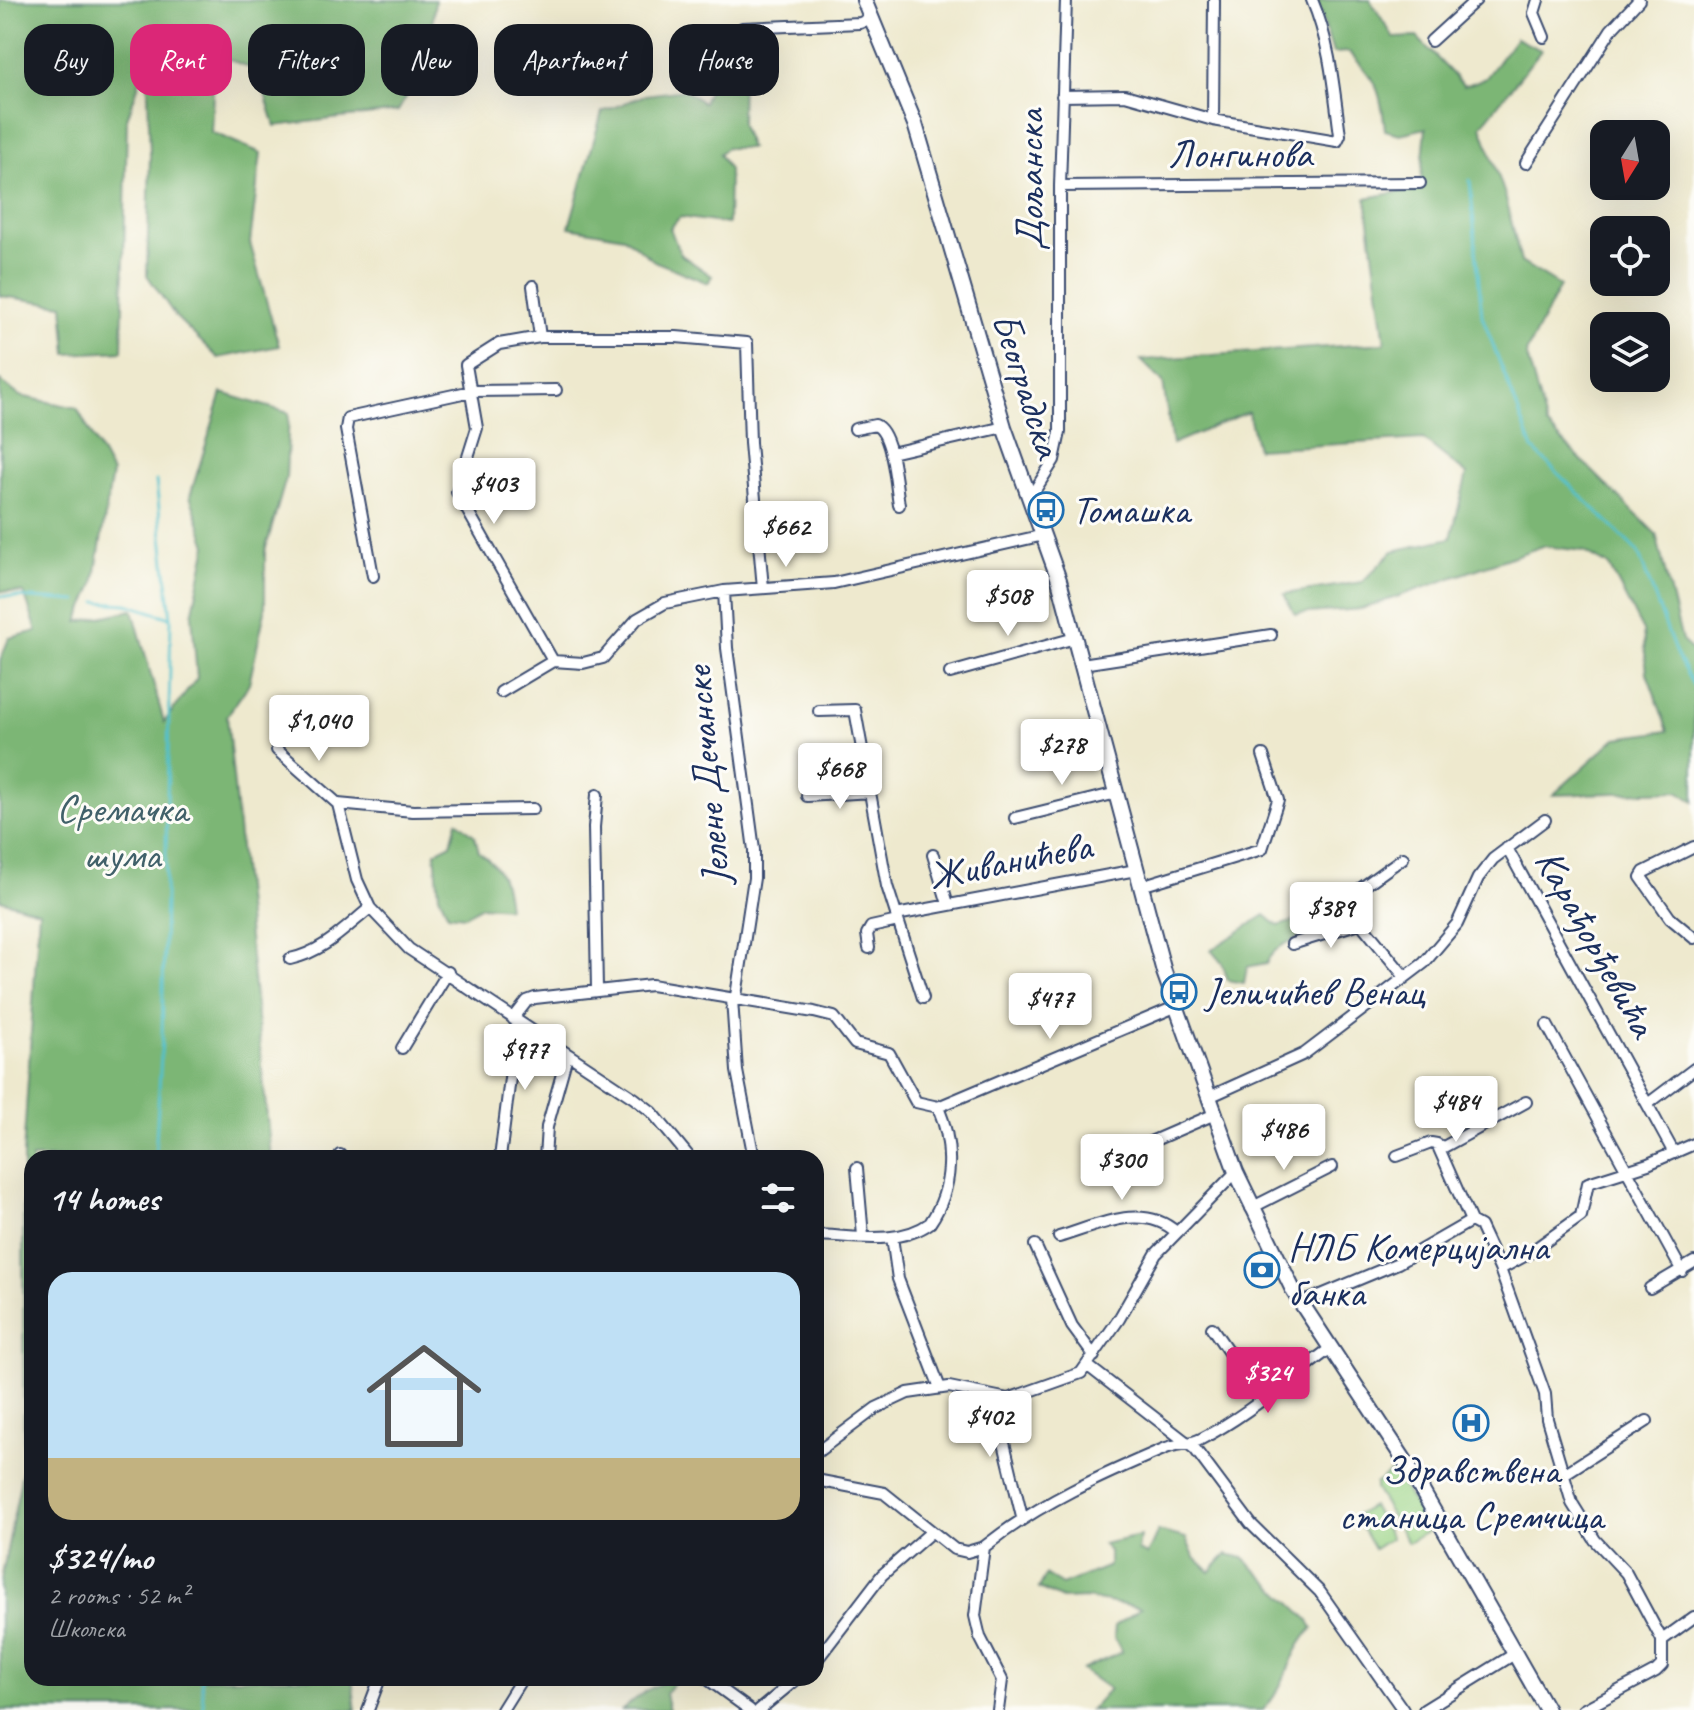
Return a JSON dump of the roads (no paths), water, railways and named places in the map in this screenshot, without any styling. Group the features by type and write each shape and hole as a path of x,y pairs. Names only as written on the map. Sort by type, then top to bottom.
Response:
{"main road":[{"name":"Београдска","path":"864,0 915,124 1004,427 1044,535 1075,638 1175,1007 1236,1172 1251,1208 1302,1303 1405,1461 1547,1710"}],"street":[{"name":"Дољанска","path":"1030,498 1054,460 1060,432 1060,186 1066,0"},
{"path":"1213,120 1214,0"},
{"path":"1062,96 1125,95 1213,120 1333,142 1340,135 1335,97 1322,24 1312,0"},
{"path":"1431,41 1476,0"},
{"path":"1538,0 1534,13 1544,37"},
{"path":"1526,163 1611,30 1639,0"},
{"path":"779,26 860,23 871,18"},
{"name":"Лонгинова","path":"1060,186 1420,183"},
{"path":"533,286 540,337"},
{"path":"553,661 459,499 459,483 477,428 466,365 499,344 540,337 744,341 748,359 750,443 763,588"},
{"path":"373,576 346,429 348,418 472,391 556,390"},
{"path":"855,429 880,426 891,453 899,505"},
{"path":"891,453 1004,427"},
{"path":"501,692 553,661 583,663 603,658 637,619 655,608 724,591 834,583 1044,535"},
{"name":"Јелене Дечанске","path":"724,591 743,776 754,850 749,919 736,996 732,999"},
{"path":"1082,664 1271,635"},
{"path":"950,673 1075,638"},
{"name":"Живанићева","path":"819,711 855,710 897,918 923,998"},
{"path":"277,750 338,804 357,880 370,908 409,949 448,972 515,1021 652,1112 683,1150"},
{"path":"1141,886 1262,849 1278,800 1263,755"},
{"path":"807,796 871,792"},
{"path":"1015,818 1117,793"},
{"path":"597,795 594,827 597,989"},
{"path":"338,804 413,811 533,809"},
{"path":"1209,1097 1304,1054 1405,977 1444,944 1478,878 1507,848 1545,820"},
{"path":"1694,847 1644,872 1641,877 1670,918 1694,938"},
{"name":"Карађорђевића","path":"1507,848 1674,1153"},
{"path":"933,855 948,904"},
{"path":"1403,858 1346,899 1346,905 1405,977"},
{"name":"Живанићева","path":"897,918 948,904 1136,870"},
{"path":"290,959 311,955 370,908"},
{"path":"869,948 867,934 871,927 897,918"},
{"path":"1292,944 1360,923"},
{"path":"402,1048 448,972"},
{"path":"501,1150 515,1021 527,1001 535,998 597,989 668,986 834,1017 855,1044 889,1053 916,1102 938,1107 1175,1007"},
{"path":"732,999 737,1071 752,1150"},
{"path":"1547,1025 1682,1271"},
{"path":"546,1150 547,1127 567,1056"},
{"path":"1649,1103 1694,1069"},
{"path":"1440,1149 1526,1102"},
{"path":"824,1235 892,1237 922,1229 937,1210 951,1157 947,1127 938,1107"},
{"path":"1111,1159 1215,1114"},
{"path":"1397,1156 1433,1142 1440,1149 1471,1221 1480,1226 1500,1269 1545,1394 1547,1419 1579,1518 1626,1573 1662,1640 1662,1665 1656,1671 1583,1710"},
{"path":"1500,1269 1581,1216 1588,1183 1694,1144"},
{"path":"1251,1208 1332,1167"},
{"path":"857,1168 863,1236"},
{"path":"824,1447 894,1398 940,1388 997,1399 1019,1397 1074,1376 1091,1361 1148,1263 1236,1172"},
{"path":"1059,1237 1118,1219 1141,1217 1163,1221 1176,1232"},
{"path":"1302,1303 1398,1263 1471,1221"},
{"path":"892,1237 898,1279 940,1388"},
{"path":"1035,1245 1091,1361 1188,1444 1251,1524 1320,1592 1403,1710"},
{"path":"1650,1288 1694,1262"},
{"path":"1212,1328 1261,1399"},
{"path":"824,1482 884,1493 900,1503 930,1533 962,1552 984,1547 1022,1517 1169,1447 1188,1444 1219,1429 1331,1348"},
{"path":"997,1399 996,1410 1022,1517"},
{"path":"1564,1474 1647,1421"},
{"path":"824,1651 882,1575 930,1533"},
{"path":"984,1547 975,1616 980,1637 1002,1680 998,1710"},
{"path":"1662,1640 1694,1617"},
{"path":"1424,1710 1516,1653"},
{"path":"368,1710 377,1686"},
{"path":"502,1710 517,1686"},
{"path":"717,1686 750,1710"},
{"path":"759,1710 788,1686"}],"waterway":[{"path":"1470,180 1482,316 1533,449 1638,552 1676,654 1694,687"},
{"path":"155,1150 162,1038 171,618 156,481"},
{"path":"0,596 77,601"},
{"path":"97,602 127,604 171,618"},
{"path":"202,1686 204,1710"}],"place":[{"name":"Томашка","path":"1046,510"},
{"name":"Јеличићев Венац","path":"1179,992"},
{"name":"НЛБ Комерцијална банка","path":"1262,1270"},
{"name":"Здравствена станица Сремчица","path":"1471,1423"}],"park label":[{"name":"Сремачка шума","path":"122,832"}]}
